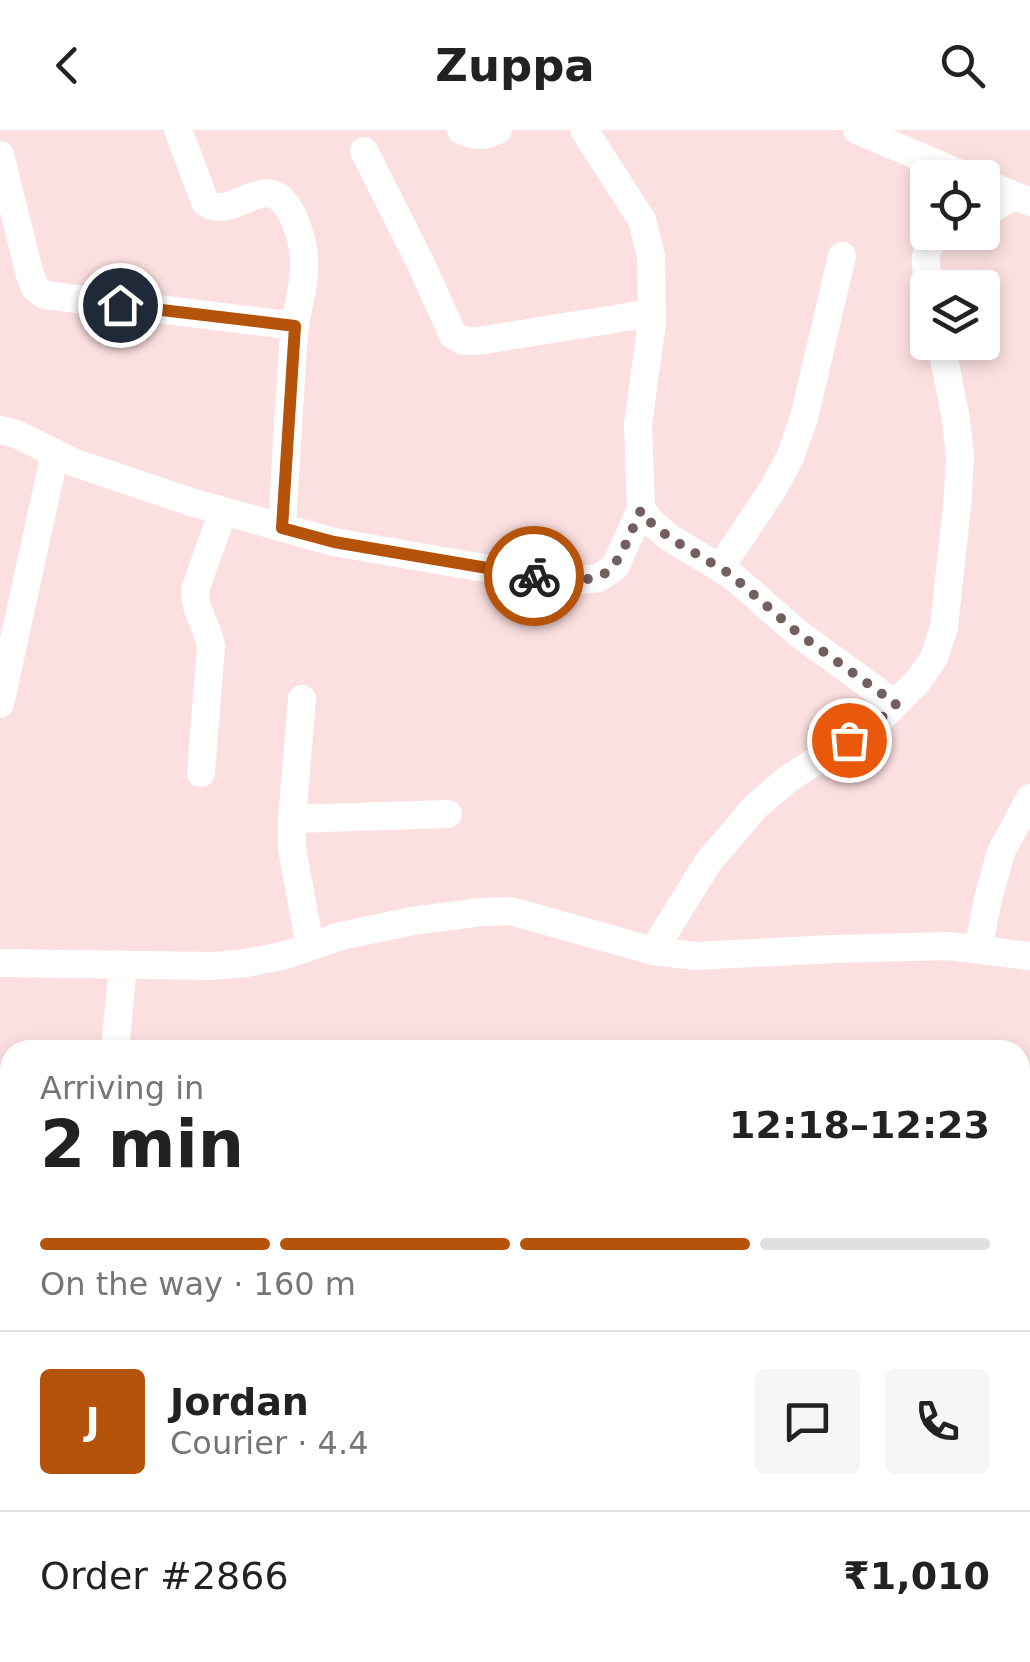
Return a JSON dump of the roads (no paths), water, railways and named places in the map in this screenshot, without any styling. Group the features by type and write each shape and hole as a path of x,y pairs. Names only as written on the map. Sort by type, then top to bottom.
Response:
{"street":[{"path":"178,130 205,202 220,208 260,194 272,194 282,200 293,219 304,258 295,326 282,528"},
{"path":"461,130 473,136 498,130"},
{"path":"0,430 75,464 334,542 518,574 574,581 598,578 615,567 641,510 638,424 652,314 651,256 642,220 584,130"},
{"path":"857,130 928,160"},
{"path":"364,150 453,334 464,341 652,314"},
{"path":"0,155 30,275 35,288 45,295 295,326"},
{"path":"720,568 790,457 804,418 842,256"},
{"path":"653,952 709,861 756,806 788,779 879,720 918,682 934,658 944,627 960,455 944,360"},
{"path":"0,704 55,453"},
{"path":"641,510 670,538 720,568 799,634 896,704"},
{"path":"201,773 211,646 209,632 194,603 195,590 222,511"},
{"path":"302,699 292,848 310,946"},
{"path":"978,950 1001,852 1030,798"},
{"path":"292,819 448,814"},
{"path":"0,963 246,963 282,956 341,936 482,912 510,912 653,952 695,956 948,946 1030,956"},
{"path":"116,1040 123,965"}]}
